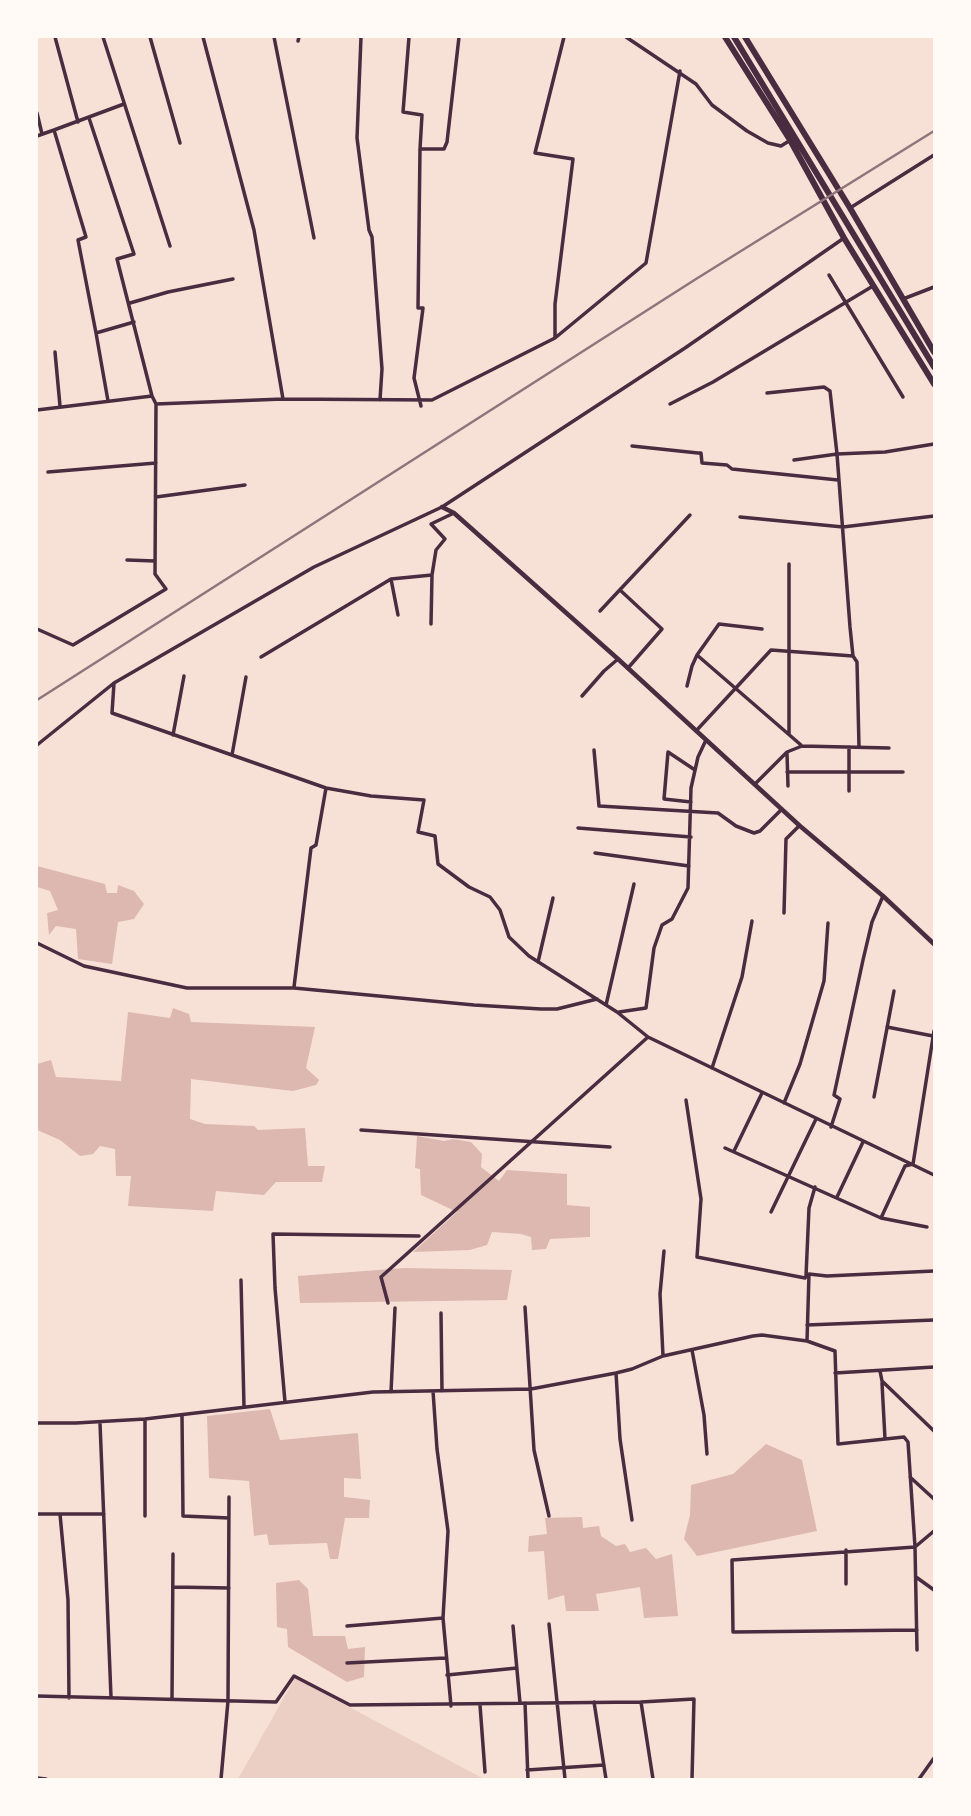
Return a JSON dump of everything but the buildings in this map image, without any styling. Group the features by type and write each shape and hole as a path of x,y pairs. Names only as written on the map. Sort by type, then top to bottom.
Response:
{"main road":[{"path":"725,37 790,140 844,238 934,384"},
{"path":"734,37 934,366"},
{"path":"745,37 934,352"}],"street":[{"path":"55,37 78,122"},
{"path":"103,37 170,246"},
{"path":"150,37 180,143"},
{"path":"203,37 225,130 254,230 283,399"},
{"path":"274,37 314,238"},
{"path":"361,37 357,138 372,237 383,369 380,400"},
{"path":"409,37 403,112 422,115 418,308 423,307 414,378 421,406"},
{"path":"420,149 444,149 447,142 459,37"},
{"path":"555,338 555,304 573,159 535,153 564,37"},
{"path":"626,37 680,71 696,84 712,105 747,131 768,143 781,145 790,140"},
{"path":"156,404 283,399 432,400 555,338 646,263 680,71"},
{"path":"37,113 39,135 124,104"},
{"path":"37,629 74,645 166,589 155,574 156,404 117,259 134,254 89,118"},
{"path":"54,130 86,237 78,240 108,401"},
{"path":"850,208 934,155"},
{"path":"37,745 114,683 314,567 442,506 685,348 844,238"},
{"path":"829,275 903,397"},
{"path":"129,304 168,292 233,279"},
{"path":"670,404 713,382 874,285"},
{"path":"903,299 934,287"},
{"path":"96,333 134,322"},
{"path":"55,352 60,406"},
{"path":"766,393 828,388 837,454 853,656 857,662 859,747"},
{"path":"37,410 152,396"},
{"path":"794,460 837,454 885,452 934,444"},
{"path":"632,446 701,453 702,463 727,465 732,469 839,480"},
{"path":"48,472 156,463"},
{"path":"156,497 246,485"},
{"path":"442,506 454,513 934,944"},
{"path":"431,624 432,575 436,550 445,539 431,524 454,513"},
{"path":"600,611 690,515"},
{"path":"740,517 842,527 934,516"},
{"path":"127,561 155,561"},
{"path":"789,564 789,734"},
{"path":"261,657 391,579 432,575"},
{"path":"391,579 398,615"},
{"path":"620,590 662,629 628,668"},
{"path":"688,686 697,654 719,624 762,629"},
{"path":"696,731 771,650 853,656"},
{"path":"697,654 802,746"},
{"path":"582,696 618,659"},
{"path":"173,735 184,676"},
{"path":"232,755 246,677"},
{"path":"114,683 112,713 326,788 371,796 424,800 418,832 435,836 438,864 469,887 490,897 500,910 509,936 538,962 617,1012 648,1037 934,1175"},
{"path":"617,1012 646,1008 654,948 662,925 672,919 688,888 691,788 706,740"},
{"path":"754,784 787,752 802,746 889,748"},
{"path":"849,747 849,791"},
{"path":"594,750 599,806 718,813 736,826 754,833 760,831 782,809"},
{"path":"691,802 664,799 668,752 695,770"},
{"path":"787,752 788,786"},
{"path":"788,772 903,772"},
{"path":"294,988 311,848 316,845 326,788"},
{"path":"784,913 786,839 800,826"},
{"path":"578,828 691,836"},
{"path":"595,853 689,866"},
{"path":"606,1005 634,884"},
{"path":"831,1127 840,1099 834,1095 872,922 883,896"},
{"path":"538,962 553,898"},
{"path":"712,1068 742,977 752,921"},
{"path":"783,1104 800,1064 824,981 828,923"},
{"path":"37,943 84,967 187,988 294,988 541,1009 557,1009 597,999"},
{"path":"874,1097 894,991"},
{"path":"887,1027 934,1034 913,1164"},
{"path":"388,1303 381,1277 529,1141 648,1037"},
{"path":"734,1151 762,1093"},
{"path":"686,1100 701,1199 697,1257 807,1276 934,1271"},
{"path":"771,1212 816,1119"},
{"path":"361,1130 610,1147"},
{"path":"837,1197 863,1142"},
{"path":"725,1148 881,1218 927,1227"},
{"path":"881,1218 905,1166 913,1164"},
{"path":"807,1341 809,1208 815,1187"},
{"path":"285,1402 273,1234 419,1236"},
{"path":"663,1356 660,1294 664,1251"},
{"path":"241,1280 244,1407"},
{"path":"525,1307 534,1450 550,1516"},
{"path":"391,1392 395,1308"},
{"path":"441,1313 442,1391"},
{"path":"807,1325 934,1320"},
{"path":"37,1423 145,1419 391,1392 531,1389 616,1373 663,1356 762,1335 807,1341 835,1351 838,1444 906,1439 915,1548 917,1650"},
{"path":"692,1350 704,1415 707,1454"},
{"path":"835,1373 934,1368"},
{"path":"880,1371 885,1439"},
{"path":"616,1373 620,1439 632,1520"},
{"path":"882,1381 934,1431"},
{"path":"433,1391 437,1449 448,1531 443,1618 451,1706"},
{"path":"182,1415 183,1516 229,1518"},
{"path":"145,1419 145,1516"},
{"path":"100,1422 111,1697"},
{"path":"910,1477 934,1499"},
{"path":"220,1779 228,1701 229,1497"},
{"path":"37,1514 104,1514"},
{"path":"60,1514 68,1600 69,1698"},
{"path":"917,1630 733,1632 732,1560 846,1550 915,1548 934,1531"},
{"path":"846,1550 846,1584"},
{"path":"172,1699 173,1554"},
{"path":"915,1577 934,1590"},
{"path":"173,1587 229,1588"},
{"path":"347,1626 443,1618"},
{"path":"549,1624 565,1779"},
{"path":"513,1626 523,1703 528,1779"},
{"path":"347,1663 445,1658"},
{"path":"447,1675 517,1668"},
{"path":"37,1696 276,1702 294,1676 350,1705 451,1706 694,1699 692,1779"},
{"path":"593,1701 606,1779"},
{"path":"641,1702 653,1779"},
{"path":"480,1705 485,1772"},
{"path":"919,1779 934,1758"},
{"path":"527,1770 604,1765"},
{"path":"37,1778 46,1779"}],"shaded area":[{"path":"37,866 105,884 107,893 117,893 118,885 134,891 144,904 134,919 118,922 112,964 78,959 76,929 56,926 49,935 47,913 58,910 50,891 37,887"},
{"path":"173,1008 189,1014 191,1022 315,1027 306,1068 319,1080 316,1085 293,1091 191,1079 190,1119 205,1124 254,1126 258,1130 305,1128 308,1166 325,1166 322,1182 276,1182 264,1195 216,1191 213,1211 128,1206 131,1176 116,1176 115,1149 100,1146 93,1154 80,1156 60,1140 37,1130 37,1064 51,1060 56,1077 121,1081 128,1012 170,1018"},
{"path":"417,1136 471,1142 482,1154 481,1167 499,1181 507,1170 567,1174 567,1205 590,1207 590,1237 550,1239 546,1249 532,1250 531,1237 492,1232 487,1245 470,1250 413,1252 457,1212 421,1195 420,1169 415,1168"},
{"path":"405,1268 512,1270 507,1300 300,1303 298,1276"},
{"path":"270,1409 280,1440 358,1433 361,1479 344,1478 344,1497 370,1500 369,1518 345,1518 338,1559 330,1559 327,1543 269,1545 267,1534 254,1536 249,1481 209,1478 207,1416"},
{"path":"766,1444 802,1460 817,1531 697,1556 684,1539 690,1515 691,1485 733,1474"},
{"path":"582,1517 583,1528 599,1526 601,1536 616,1546 625,1544 630,1552 646,1548 656,1559 672,1554 678,1616 644,1618 640,1587 596,1594 599,1611 566,1611 564,1595 548,1600 544,1551 528,1552 529,1536 547,1534 545,1518"},
{"path":"299,1580 308,1589 313,1636 345,1636 348,1649 365,1647 364,1677 347,1682 288,1647 287,1629 277,1627 276,1583"},
{"path":"295,1678 484,1779 238,1779"}],"railway":[{"path":"37,700 696,279 934,131"}]}
